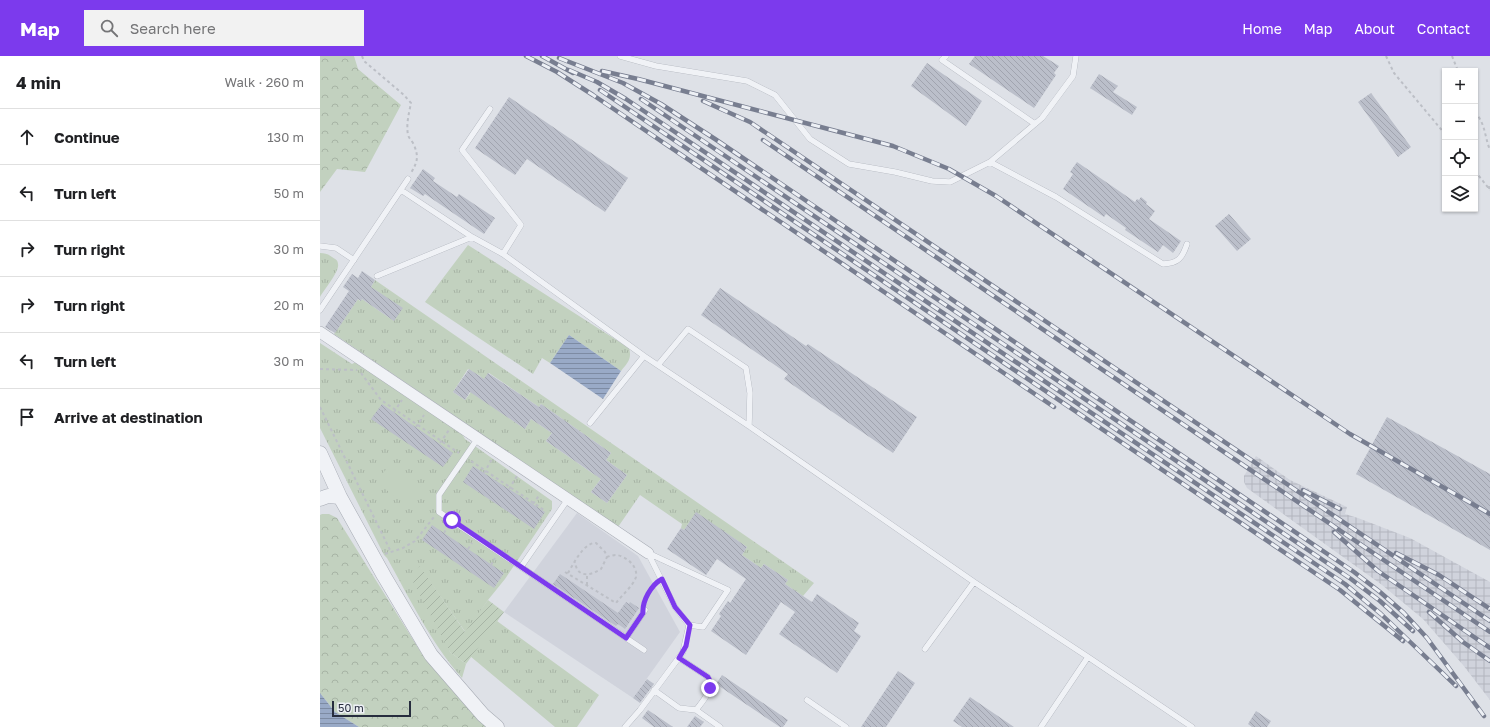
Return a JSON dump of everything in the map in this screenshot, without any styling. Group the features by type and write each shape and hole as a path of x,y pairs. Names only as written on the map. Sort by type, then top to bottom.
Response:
{"street":[{"path":"320,332 648,553"},
{"path":"320,453 340,496 384,576 431,655 483,715 497,727"},
{"path":"320,499 328,496 340,496"}],"lane":[{"path":"620,56 656,66 747,82 775,95 810,139 849,164 895,172 932,181 950,182 990,162 1042,118 1073,76 1076,56"},
{"path":"946,56 942,60 1035,124"},
{"path":"490,109 462,150 521,225 503,254"},
{"path":"990,162 1056,197 1163,264 1174,263 1181,257 1187,244"},
{"path":"320,310 408,179"},
{"path":"400,190 472,237 503,254 644,356 749,426 974,582 1192,727"},
{"path":"377,276 472,237"},
{"path":"320,246 336,248 354,260"},
{"path":"658,365 688,329 746,368 750,393 749,426"},
{"path":"590,423 644,356"},
{"path":"478,438 439,495 439,512 644,650"},
{"path":"521,567 568,499"},
{"path":"648,553 728,590 703,627 690,625 675,607 648,553"},
{"path":"924,649 974,582"},
{"path":"626,638 644,612"},
{"path":"625,727 640,710 679,658 686,646 690,625"},
{"path":"1041,727 1088,657"},
{"path":"679,658 708,677 710,681 710,688 696,710"},
{"path":"654,690 679,708 696,710 720,727"},
{"path":"807,700 846,727"}],"path":[{"path":"362,56 364,61 404,95 411,103 408,136 413,143 418,161 408,179"},
{"path":"1386,56 1394,73 1442,130"},
{"path":"1452,56 1457,68"},
{"path":"1478,116 1483,123 1486,141 1490,150"},
{"path":"1478,175 1489,190"},
{"path":"1489,190 1490,185"},
{"path":"356,366 381,400 395,411 465,457 484,472 544,510"},
{"path":"320,369 359,370"},
{"path":"395,411 407,391"},
{"path":"417,426 430,406"},
{"path":"320,407 391,552 403,548 415,541 439,512"},
{"path":"440,442 454,422"},
{"path":"484,472 497,451"},
{"path":"509,488 522,468"},
{"path":"533,504 547,485"},
{"path":"592,542 600,546 607,557 618,555 631,562 636,573 636,578 633,583 616,602 566,572 584,548 592,542"},
{"path":"575,562 576,568 580,573 587,574 601,569 607,557"},
{"path":"587,574 587,585"},
{"path":"644,612 642,606 654,583 662,579"}],"shaded area":[{"path":"1256,456 1290,480 1347,507 1345,514 1410,538 1490,582 1490,700 1463,665 1423,619 1382,585 1247,488 1244,482 1244,476"},
{"path":"577,513 638,556 680,632 633,698 504,612"}],"green space":[{"path":"320,56 354,56 358,69 401,105 365,172 337,169 320,192"},
{"path":"468,245 629,348 630,358 621,371 569,335 550,363 542,358 533,374 425,302"},
{"path":"320,253 325,253 336,260 338,267 334,276 320,297"},
{"path":"375,280 814,583 803,596 785,584 788,580 764,564 761,568 742,555 747,547 696,513 684,530 681,528 682,524 640,495 618,527 334,334 358,299 360,301 362,299 394,321 371,287","holes":["468,369 480,376 483,381 489,373 539,407 541,404 611,453 606,460 627,475 607,503 591,492 603,476 595,475 546,441 552,433 531,419 525,429 471,392 465,400 453,392"]},
{"path":"320,343 352,364 356,362 462,434 465,439 552,501 552,509 505,579 488,600 466,633 420,567 450,652 466,664 462,678 440,650 384,555 320,428"},
{"path":"391,463 421,486 406,505 376,482"},
{"path":"329,514 337,518 422,654 486,727 359,727 335,712 320,693 320,515"},
{"path":"420,566 465,632 488,600 504,612 466,664 450,652 411,578"},
{"path":"497,621 599,695 577,727 555,727 470,656"}],"water":[{"path":"569,335 621,371 603,399 550,363"},
{"path":"320,693 335,712 359,727 320,727"}],"building":[{"path":"975,56 1043,56 1059,66 1054,73 1056,75 1034,108 969,64"},
{"path":"927,63 982,101 966,126 911,86"},
{"path":"1099,74 1118,86 1113,92 1137,107 1132,115 1090,88"},
{"path":"1371,93 1411,147 1398,157 1358,102"},
{"path":"509,97 628,178 605,212 527,159 515,175 475,148"},
{"path":"1077,162 1135,202 1141,197 1147,202 1146,204 1155,211 1149,219 1181,241 1173,253 1163,245 1158,252 1125,230 1126,228 1106,214 1104,217 1063,189 1073,174 1070,172"},
{"path":"423,169 435,178 433,181 457,197 459,194 495,218 484,234 425,194 423,196 410,188"},
{"path":"1229,214 1251,239 1237,251 1215,226"},
{"path":"362,271 375,280 371,287 403,308 394,321 362,299 361,301 358,299 335,333 325,327 349,291 343,287 352,274 358,278"},
{"path":"720,288 806,346 808,344 917,417 893,453 784,379 788,374 701,315"},
{"path":"469,369 484,379 488,373 539,407 541,404 611,453 606,460 627,475 607,503 591,492 601,479 546,441 552,433 531,419 525,429 470,392 465,400 453,392"},
{"path":"382,404 453,453 443,467 371,419"},
{"path":"1387,417 1490,474 1490,550 1356,474"},
{"path":"473,466 545,512 534,529 463,482"},
{"path":"696,512 747,547 742,555 761,568 764,564 788,580 785,584 812,602 817,594 859,623 854,631 861,636 837,673 779,634 795,612 781,602 746,655 711,631 721,616 719,614 728,601 730,603 746,579 717,559 706,575 667,549 681,528 684,530"},
{"path":"432,525 504,573 494,588 422,540"},
{"path":"560,574 618,613 626,602 629,604 630,602 639,608 625,629 618,624 616,626 553,584"},
{"path":"898,671 915,683 886,727 861,727"},
{"path":"722,675 788,720 783,727 780,727 716,684"},
{"path":"647,679 654,684 640,703 633,698"},
{"path":"970,697 1014,727 962,727 953,721"},
{"path":"648,710 673,727 654,727 642,718"},
{"path":"1256,711 1271,721 1267,727 1252,727 1248,724"},
{"path":"695,716 704,722 700,727 687,727"}],"railway":[{"path":"526,56 557,72 593,95 1054,407"},
{"path":"542,56 573,73"},
{"path":"559,58 623,83 661,104 715,139 1354,572 1404,613 1427,638 1484,716"},
{"path":"569,70 597,82 626,99 1345,584 1381,614 1456,686"},
{"path":"602,71 638,79 893,146 949,169 996,196 1350,434 1490,514"},
{"path":"600,90 1340,590 1403,641"},
{"path":"641,99 1351,579 1380,601 1413,631"},
{"path":"703,101 750,122 1490,621"},
{"path":"763,140 1490,632"},
{"path":"1303,490 1340,509"},
{"path":"1334,532 1378,571 1490,648"},
{"path":"1396,553 1439,575 1490,609"},
{"path":"1429,612 1463,642 1490,661"}],"route":[{"path":"452,520 626,638 643,613 642,606 654,583 662,579 675,607 690,625 686,646 679,658 708,677 710,681 710,688"}]}
